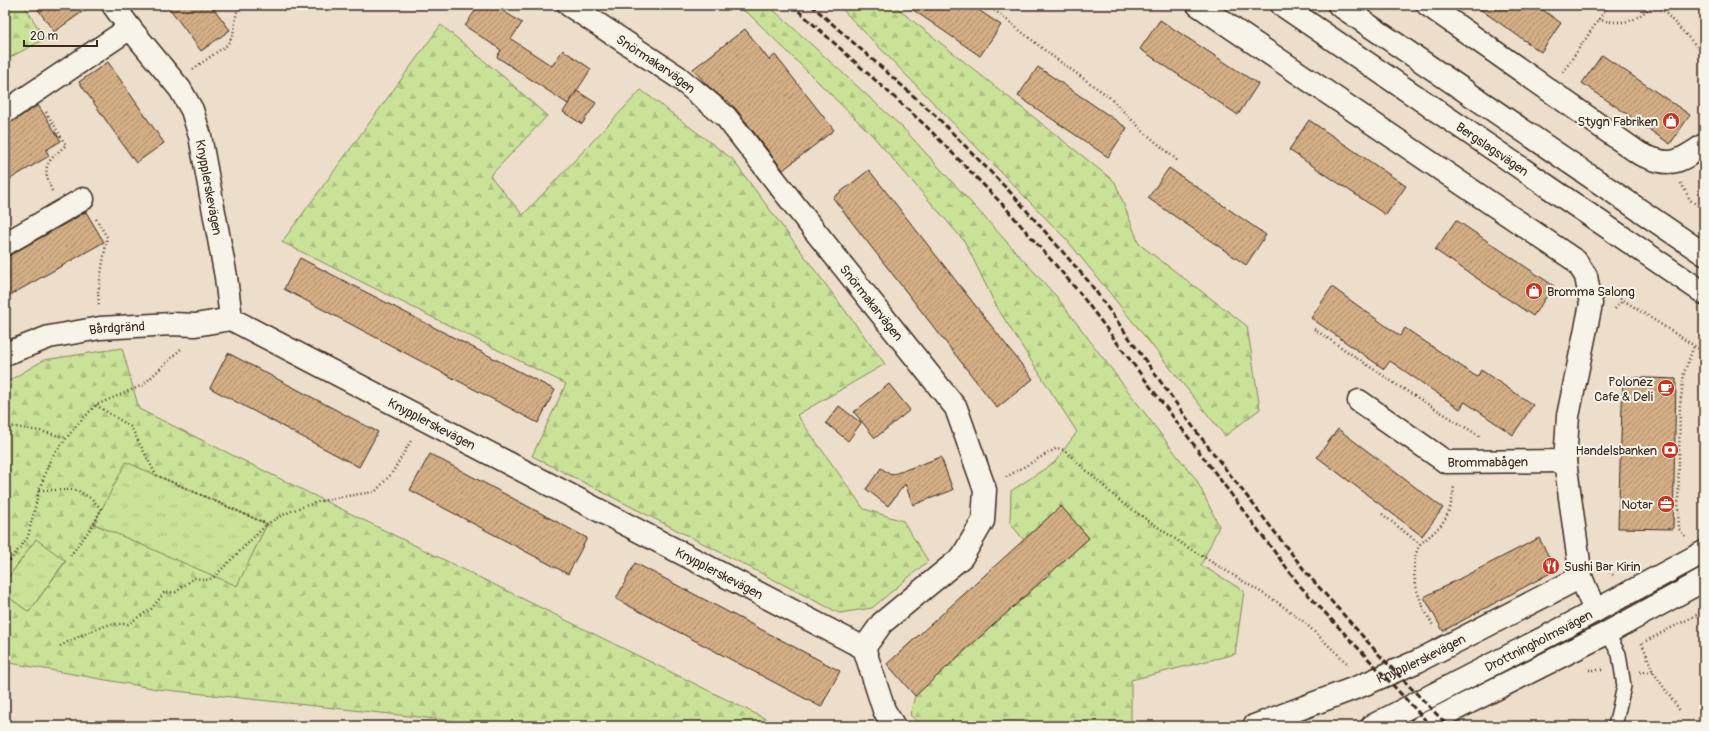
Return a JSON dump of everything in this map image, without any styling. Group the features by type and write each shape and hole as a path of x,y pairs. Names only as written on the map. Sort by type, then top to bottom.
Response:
{"street":[{"name":"Knypplerskevägen","path":"114,5 130,28 180,89 192,110 200,136 226,277 231,319 864,648"},
{"name":"Snörmakarvägen","path":"569,5 678,77 726,117 956,408 985,490 983,521 962,557 882,623 864,648"},
{"path":"1198,5 1576,260 1586,276 1591,304 1568,416 1564,461 1581,577 1595,611 1607,633"},
{"name":"Bergslagsvägen","path":"1282,5 1704,293"},
{"path":"1339,5 1704,254"},
{"path":"1428,5 1640,154 1655,161 1670,163 1687,156 1704,145"},
{"path":"5,112 130,28"},
{"path":"5,244 83,199"},
{"name":"Bårdgränd","path":"5,354 49,337 100,328 172,324 195,325 231,319"},
{"name":"Brommabågen","path":"1359,400 1446,462 1564,461"},
{"name":"Drottningholmsvägen","path":"1372,726 1595,611 1704,552"},
{"name":"Knypplerskevägen","path":"1254,726 1363,685 1418,661 1581,577"},
{"name":"Drottningholmsvägen","path":"1422,726 1607,633 1704,580"},
{"path":"864,648 884,710 894,726"}],"lane":[{"path":"1607,633 1619,654 1624,686 1616,726"}],"path":[{"path":"180,89 194,68 227,45 233,34 238,5"},
{"path":"988,5 1052,56 1108,96 1143,131 1179,162"},
{"path":"1551,91 1607,6 1620,7 1624,5"},
{"path":"1598,20 1620,23 1639,18 1652,5"},
{"path":"1658,5 1704,54"},
{"path":"34,93 66,145 48,161 45,174 51,190 62,211"},
{"path":"1670,163 1690,200 1704,210"},
{"path":"83,199 107,237 98,293 100,328"},
{"path":"5,567 28,537 39,490 50,458 96,405 143,385 180,350 195,325"},
{"path":"1314,329 1398,385 1482,438"},
{"path":"1679,529 1680,406 1684,373 1694,346"},
{"path":"96,405 131,427 156,475 267,524"},
{"path":"60,646 84,634 110,624 128,624 151,609 164,594 176,592 194,578 208,580 214,577 267,524 283,514 326,499 375,492 392,473 423,419"},
{"path":"5,424 67,438"},
{"path":"1010,475 1057,448 1064,450 1121,502 1184,545 1277,602 1304,622 1348,663 1363,685"},
{"path":"1436,630 1421,601 1415,582 1414,566 1420,544 1445,522 1452,505 1455,483"},
{"path":"39,490 77,490 92,499 101,509 94,524 70,556"},
{"path":"1382,514 1420,544"},
{"path":"1642,643 1653,672 1681,712"}],"green space":[{"path":"5,5 24,5 45,39 5,60"},
{"path":"733,5 768,5 903,128 1056,296 1196,479 1219,526 1201,565 1244,591 1235,654 1131,680 1131,726 922,726 910,715 915,696 1089,538 1061,507 1024,540 1010,523 1011,491 1055,462 1077,432 996,306 965,242 872,135 749,14"},
{"path":"838,5 893,5 1115,182 1139,244 1247,326 1260,409 1225,436 1067,240"},
{"path":"441,25 505,78 547,116 490,176 523,215 641,90 732,159 885,364 797,415 864,509 903,521 928,561 872,608 839,613 532,456 566,384 282,242"},
{"path":"122,348 139,409 780,726 502,726 157,689 5,662 5,595 29,612 66,561 36,539 5,582 5,383 44,360","holes":["126,462 267,524 237,586 94,524"]},
{"path":"125,461 267,524 237,587 94,524"},
{"path":"36,539 66,560 29,612 5,595 5,582"}],"building":[{"path":"35,5 92,5 54,32"},
{"path":"167,5 211,5 230,30 201,51"},
{"path":"479,5 494,5 522,23 511,39 552,66 563,50 591,69 568,104 497,57 501,50 465,26"},
{"path":"906,5 971,5 1001,25 980,56"},
{"path":"1474,5 1536,5 1561,23 1541,52"},
{"path":"1160,20 1258,84 1238,115 1140,49"},
{"path":"745,29 769,60 775,55 834,130 783,170 736,109 705,83 693,69"},
{"path":"1602,55 1690,115 1670,144 1582,83"},
{"path":"108,62 164,143 136,163 79,82"},
{"path":"1038,67 1127,128 1108,157 1018,96"},
{"path":"577,91 596,103 582,124 563,112"},
{"path":"38,105 61,141 46,150 49,156 5,182 5,126"},
{"path":"1309,120 1406,186 1386,215 1289,150"},
{"path":"1169,168 1266,235 1246,265 1148,198"},
{"path":"869,170 1033,379 997,408 833,198"},
{"path":"86,212 104,242 5,298 5,258"},
{"path":"1456,220 1554,286 1533,316 1435,250"},
{"path":"300,258 555,390 538,423 284,289"},
{"path":"1332,287 1400,336 1405,328 1477,377 1481,370 1533,405 1513,435 1465,402 1460,409 1390,361 1384,369 1311,318"},
{"path":"228,353 378,432 359,467 210,388"},
{"path":"1623,377 1676,379 1673,529 1618,528"},
{"path":"889,384 910,410 875,438 854,412"},
{"path":"839,406 861,423 848,441 826,423"},
{"path":"1338,429 1443,508 1422,536 1317,457"},
{"path":"430,454 587,538 568,574 410,490"},
{"path":"941,457 953,490 913,505 905,484 888,506 866,489 881,468 891,475"},
{"path":"1061,506 1089,538 915,696 887,664"},
{"path":"1539,538 1556,570 1443,631 1424,597"},
{"path":"635,563 840,671 821,707 616,599"}],"railway":[{"path":"792,5 926,126 1004,206 1079,292 1301,587 1431,726"},
{"path":"811,5 935,115 1013,195 1089,282 1196,431 1309,576 1383,659 1448,726"}],"place":[{"name":"Stygn Fabriken","path":"1671,121"},
{"name":"Bromma Salong","path":"1534,291"},
{"name":"Polonez Cafe & Deli","path":"1666,388"},
{"name":"Handelsbanken","path":"1670,450"},
{"name":"Notar","path":"1666,504"},
{"name":"Sushi Bar Kirin","path":"1551,566"}]}
